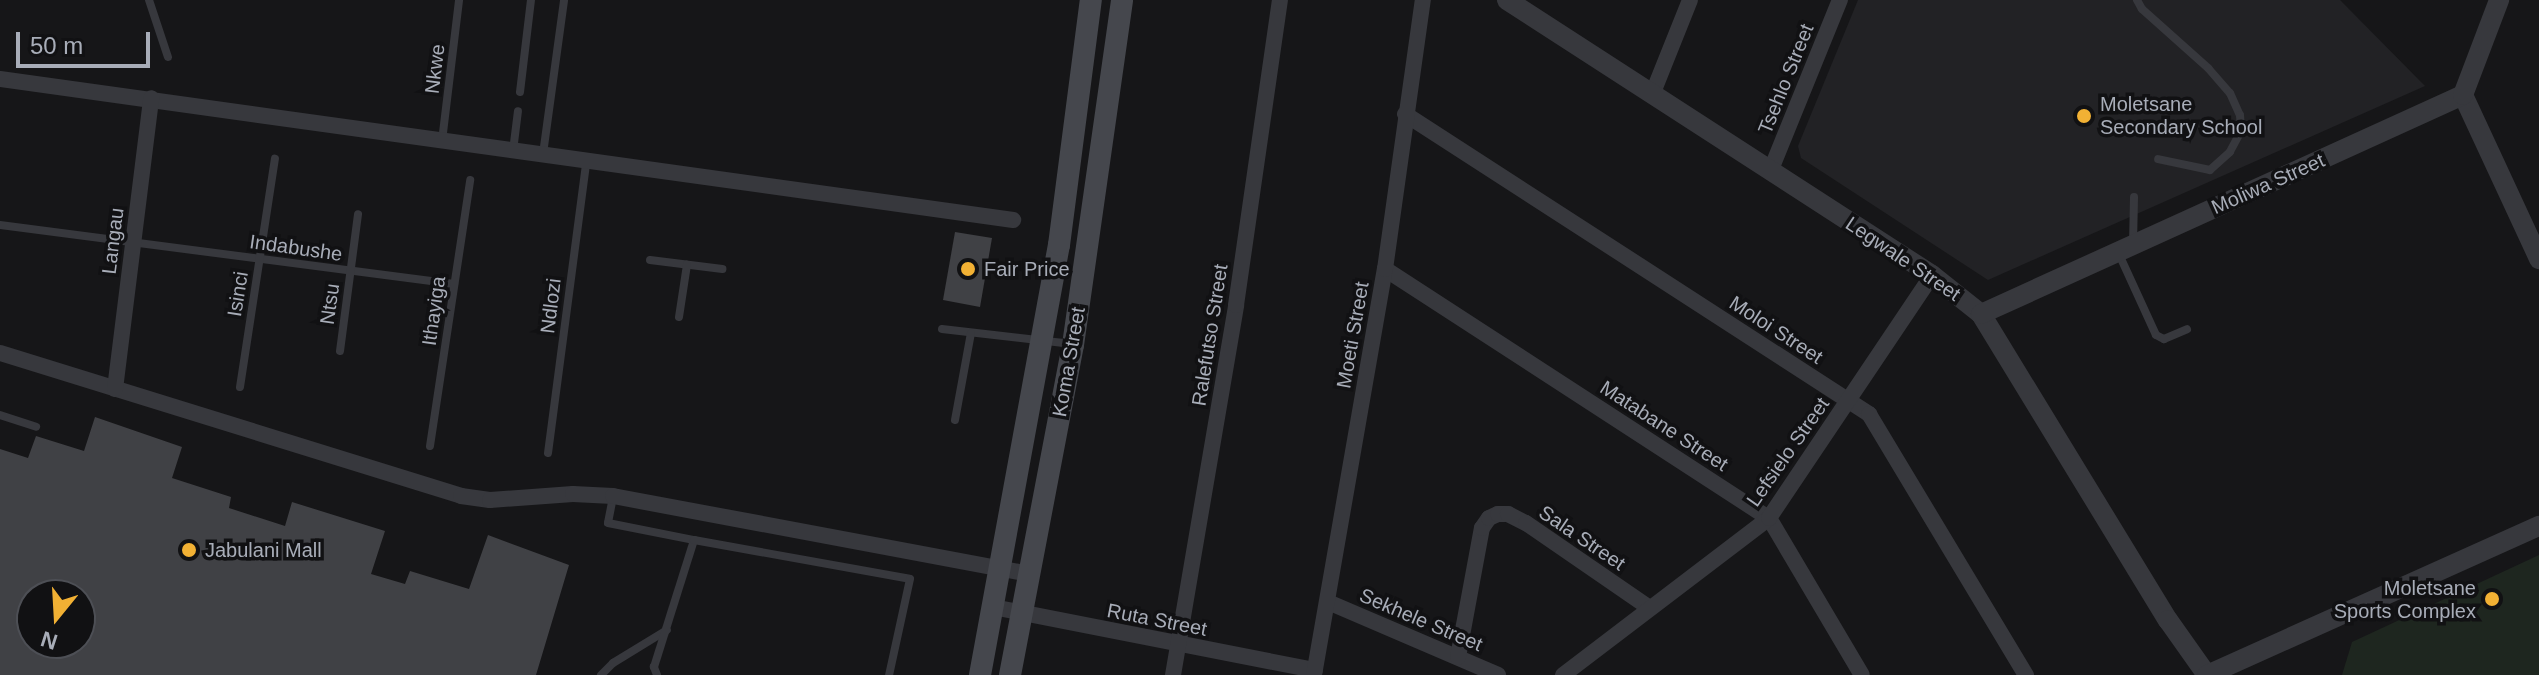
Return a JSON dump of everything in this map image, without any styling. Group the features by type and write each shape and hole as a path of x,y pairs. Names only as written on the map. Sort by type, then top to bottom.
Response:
{"main road":[{"name":"Koma Street","path":"980,675 1059,245 1091,0"},
{"name":"Koma Street","path":"1010,675 1073,345 1122,0"}],"street":[{"name":"Ralefutso Street","path":"1173,675 1236,305 1280,0"},
{"name":"Moeti Street","path":"1315,673 1385,269 1423,0"},
{"name":"Legwale Street","path":"1507,0 1932,275 1981,314 2168,620 2207,675 2539,526"},
{"path":"1652,95 1690,0"},
{"name":"Tsehlo Street","path":"1770,172 1840,0"},
{"path":"2499,0 2463,95 2539,259"},
{"path":"0,79 151,98 586,163 1013,220"},
{"name":"Moliwa Street","path":"1981,314 2463,95"},
{"name":"Langau","path":"115,389 151,98"},
{"name":"Moloi Street","path":"1405,114 1849,401 1878,425 2026,675"},
{"name":"Matabane Street","path":"1385,269 1769,518 1862,675"},
{"name":"Lefsielo Street","path":"1563,675 1648,607 1769,518 1932,275"},
{"path":"0,353 461,496 490,500 573,494 613,496 1029,574"},
{"name":"Sala Street","path":"1458,657 1482,528 1489,518 1498,514 1508,514 1526,523 1648,607"},
{"name":"Sekhele Street","path":"1328,602 1498,675"},
{"name":"Ruta Street","path":"993,607 1315,673"}],"lane":[{"path":"149,0 168,57"},
{"name":"Nkwe","path":"442,141 459,0"},
{"path":"520,92 531,0"},
{"path":"542,156 564,0"},
{"path":"2137,0 2142,9 2208,68 2230,93 2240,115 2241,131 2230,152 2210,170 2158,159"},
{"path":"513,152 518,111"},
{"name":"Isinci","path":"240,387 275,159"},
{"name":"Ndlozi","path":"548,453 586,163"},
{"name":"Ithayiga","path":"430,446 470,180"},
{"path":"2134,197 2126,249 2156,335 2164,339 2187,329"},
{"name":"Ntsu","path":"340,351 358,214"},
{"name":"Indabushe","path":"0,225 454,284"},
{"path":"650,260 722,269"},
{"path":"679,317 687,265"},
{"path":"942,329 1073,345"},
{"path":"955,420 971,333"},
{"path":"0,415 36,427"},
{"path":"613,496 608,523 910,579 889,675"},
{"path":"657,675 654,667 694,540"},
{"path":"601,675 613,663 667,630"}],"shaded area":[{"name":"Moletsane Secondary School","path":"1858,0 2340,0 2425,86 1988,280 1801,158 1798,146"},
{"name":"Moletsane Sports Complex","path":"2539,555 2539,675 2342,675 2352,642"}],"building":[{"name":"Fair Price","path":"955,232 992,238 980,307 943,300"},
{"name":"Jabulani Mall","path":"95,417 182,447 172,478 231,497 229,508 285,526 292,502 385,531 371,574 405,584 410,571 469,589 488,535 569,565 536,675 0,675 0,449 28,458 36,436 84,451"}],"place":[{"name":"Moletsane Secondary School","path":"2084,116"},
{"name":"Fair Price","path":"968,269"},
{"name":"Jabulani Mall","path":"189,550"},
{"name":"Moletsane Sports Complex","path":"2492,599"}]}
